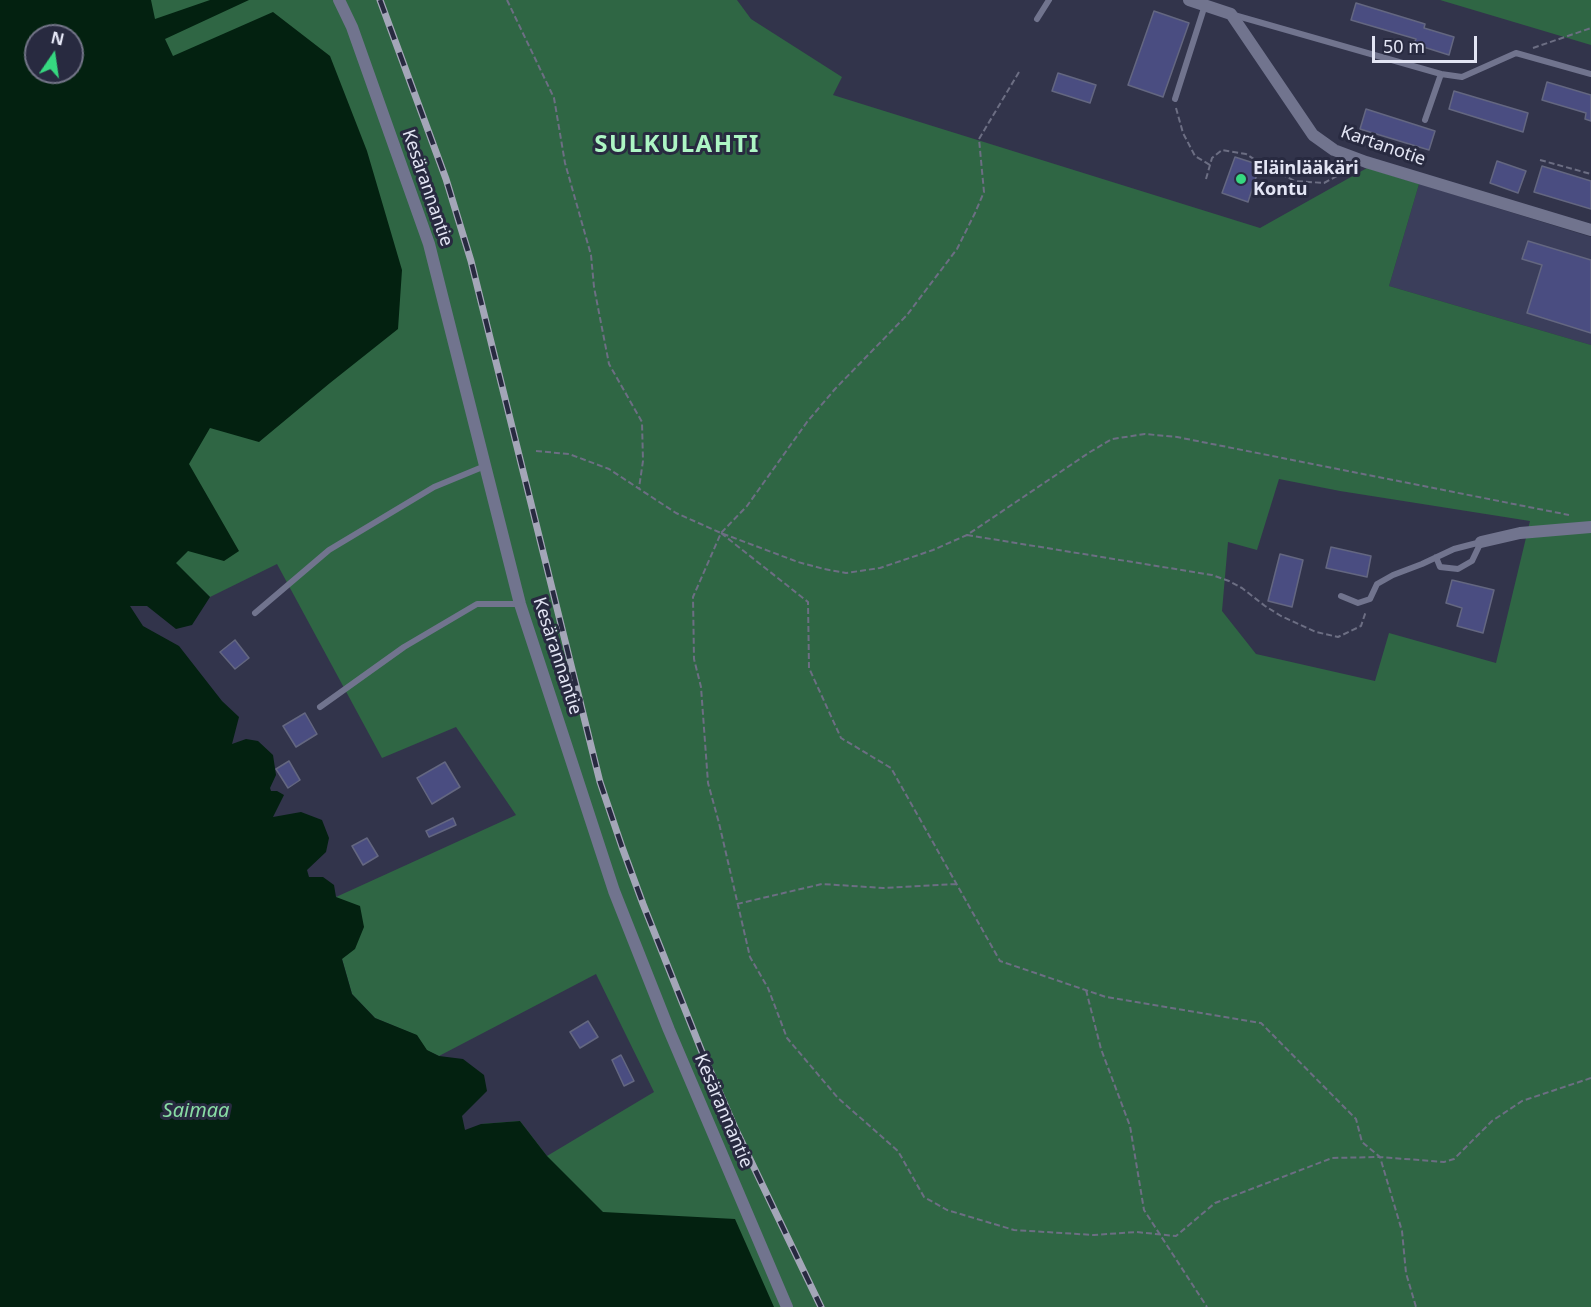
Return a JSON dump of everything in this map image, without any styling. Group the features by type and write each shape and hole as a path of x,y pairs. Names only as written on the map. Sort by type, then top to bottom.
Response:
{"street":[{"name":"Kesärannantie","path":"339,0 352,27 429,244 520,604 614,891 669,1030 787,1307"},
{"path":"1189,0 1231,14"},
{"name":"Kartanotie","path":"1231,14 1313,135 1334,150 1366,162 1591,230"},
{"path":"1481,543 1520,533 1591,527"}],"lane":[{"path":"1037,19 1049,0"},
{"path":"1175,99 1205,6"},
{"path":"1231,14 1441,74 1462,76 1516,53 1591,74"},
{"path":"1425,120 1441,74"},
{"path":"255,613 329,550 434,487 485,466"},
{"path":"1341,596 1358,603 1370,599 1377,584 1393,574 1454,549 1481,543"},
{"path":"1436,557 1440,567 1458,569 1472,561 1481,543"},
{"path":"320,707 404,647 477,604 520,604"}],"path":[{"path":"507,0 554,98 565,163 591,255 594,287 609,364 642,422 643,461 639,488"},
{"path":"1516,53 1591,28"},
{"path":"1019,72 979,139 984,192 957,249 907,315 821,406 747,506 722,533 693,597 694,659 701,687 708,783 750,957 768,988 787,1038 838,1098 898,1151 924,1197 947,1210 1014,1230 1094,1235 1136,1232 1176,1236 1215,1203 1332,1158 1380,1157 1444,1162 1454,1159 1492,1121 1522,1101 1591,1078"},
{"path":"1175,99 1183,133 1195,156 1210,165"},
{"path":"1206,179 1212,158 1222,150 1246,153 1263,165 1295,181 1324,183 1366,162"},
{"path":"1540,160 1591,174"},
{"path":"536,451 569,454 609,469 676,513 798,562 846,573 880,568 933,550 967,535 1112,439 1145,434 1177,437 1574,517"},
{"path":"722,533 808,602 809,668 841,738 891,768 1000,961 1106,997 1261,1023 1356,1119 1362,1142 1380,1157 1402,1231 1406,1273 1416,1307"},
{"path":"967,535 1212,575 1242,588 1281,616 1316,632 1338,637 1361,626 1370,599"},
{"path":"737,904 822,884 883,888 957,884"},
{"path":"1086,990 1101,1049 1130,1125 1144,1210 1207,1307"}],"shaded area":[{"path":"1419,184 1591,237 1591,345 1389,286"}],"green space":[{"path":"0,0 737,0 751,19 842,77 833,95 1260,228 1367,168 1419,184 1389,286 1591,345 1591,1307 471,1307 481,1124 520,1121 547,1156 654,1092 596,974 439,1056 426,1050 416,1035 375,1018 352,994 342,959 336,897 516,815 456,727 382,758 277,564 210,597 175,563 0,109","holes":["1279,479 1530,521 1496,663 1389,633 1375,681 1256,654 1222,611 1228,542 1257,550"]},
{"path":"1440,0 1591,0 1591,45"}],"water":[{"name":"Saimaa","path":"0,0 151,0 155,19 210,0 249,0 165,39 173,56 273,12 330,56 367,151 402,270 398,329 259,442 210,428 189,464 239,551 224,561 188,551 176,563 210,597 192,625 176,629 147,606 130,606 143,626 179,646 222,701 239,717 232,744 246,739 258,741 273,755 276,775 270,788 271,791 284,795 273,817 301,812 322,820 329,838 326,852 307,870 309,877 323,877 334,885 336,897 360,906 364,927 355,949 342,959 352,994 375,1018 417,1035 427,1050 439,1056 463,1059 484,1075 487,1091 462,1116 465,1130 481,1124 520,1121 547,1156 603,1212 735,1219 774,1307 0,1307"}],"building":[{"path":"1356,3 1425,24 1424,28 1454,37 1449,55 1414,44 1416,39 1351,20"},
{"path":"1154,11 1189,23 1163,97 1128,85"},
{"path":"1058,73 1096,85 1090,103 1052,91"},
{"path":"1547,82 1591,95 1591,121 1585,119 1586,113 1542,100"},
{"path":"1454,91 1528,113 1523,132 1449,109"},
{"path":"1366,109 1435,131 1429,150 1360,129"},
{"name":"Eläinlääkäri Kontu","path":"1235,157 1260,165 1248,202 1222,193"},
{"path":"1497,161 1526,171 1518,193 1490,183"},
{"path":"1542,166 1591,181 1591,209 1534,192"},
{"path":"1528,241 1591,260 1591,333 1527,313 1542,265 1522,259"},
{"path":"1331,547 1371,556 1367,577 1326,568"},
{"path":"1280,554 1303,560 1292,607 1268,601"},
{"path":"1452,580 1494,590 1483,633 1457,626 1462,608 1446,603"},
{"path":"235,640 249,658 235,669 220,652"},
{"path":"305,713 317,734 296,747 283,726"},
{"path":"289,761 300,780 288,788 276,769"},
{"path":"445,762 460,787 432,804 417,778"},
{"path":"453,818 456,825 429,837 426,831"},
{"path":"367,838 378,856 363,865 352,846"},
{"path":"588,1021 598,1037 580,1048 570,1032"},
{"path":"621,1055 634,1081 624,1086 612,1060"}],"railway":[{"path":"380,0 446,179 471,261 600,782 643,904 702,1052 735,1128 821,1307"}],"place":[{"name":"Eläinlääkäri Kontu","path":"1241,179"}],"district":[{"name":"SULKULAHTI","path":"677,145"}]}
